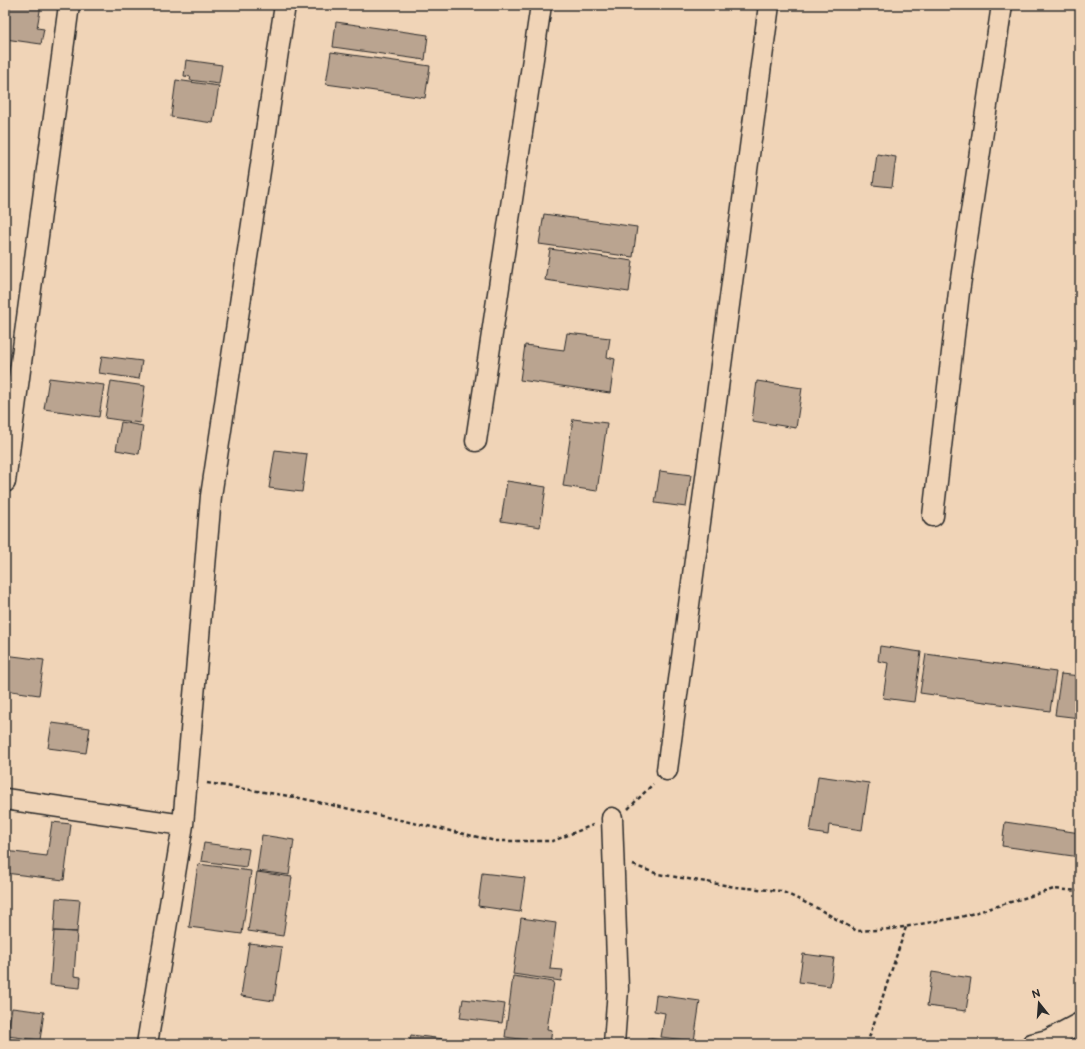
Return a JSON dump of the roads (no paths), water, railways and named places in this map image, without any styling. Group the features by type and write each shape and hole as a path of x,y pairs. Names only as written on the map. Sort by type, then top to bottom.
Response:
{"street":[{"path":"5,482 70,5"},
{"path":"146,1044 183,825 211,496 285,5"},
{"path":"476,441 541,5"},
{"path":"667,770 769,5"},
{"path":"933,516 959,292 1002,5"},
{"path":"5,799 183,825"},
{"path":"612,818 618,989 614,1044"},
{"path":"1032,1044 1048,1040 1080,1024"}]}
